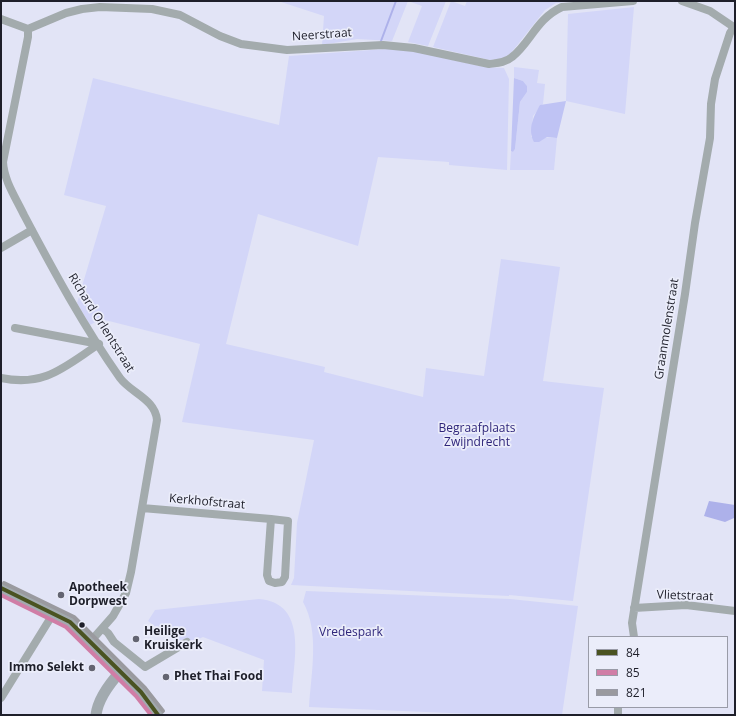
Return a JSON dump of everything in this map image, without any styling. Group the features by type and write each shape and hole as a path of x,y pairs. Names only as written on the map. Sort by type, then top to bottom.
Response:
{"main road":[{"path":"1,588 70,622 142,692 158,715"},
{"path":"96,715 100,700 112,681 121,671"}],"street":[{"name":"Neerstraat","path":"28,29 66,13 82,9 100,7 138,8 170,11 220,36 247,45 287,50 359,45 394,46 414,48 488,64 500,63 512,57 551,12 562,7 633,1"},
{"path":"682,1 710,11 734,28"},
{"path":"1,19 28,29"},
{"name":"Graanmolenstraat","path":"634,636 632,623 634,608 684,302 695,223 710,138 711,111 716,79 730,33 734,28"},
{"name":"Richard Orlentstraat","path":"28,29 28,37 2,162 6,179 32,230 98,344 123,382 153,408 156,413 157,420 126,593 120,606 103,629 91,641"},
{"path":"1,248 32,230"},
{"path":"15,328 98,344"},
{"path":"1,378 26,381 44,378 98,344"},
{"name":"Kerkhofstraat","path":"142,508 271,519 288,521 285,576 282,582 275,583 269,581 267,575 271,519"},
{"name":"Vlietstraat","path":"634,608 686,605 735,611"},
{"path":"1,698 53,614"},
{"path":"103,629 108,633 114,642 145,667 187,642"}],"green space":[{"path":"278,1 408,1 392,41 357,39 322,45 324,16"},
{"path":"408,1 446,1 428,46 408,42 422,6"},
{"path":"451,1 465,6 467,1 571,1 556,3 545,10 511,53 502,59 490,60 433,47"},
{"path":"634,7 625,114 566,101 568,14"},
{"name":"Begraafplaats Zwijndrecht","path":"399,48 485,67 504,68 509,79 507,170 449,165 449,162 378,157 358,246 258,214 226,344 325,367 324,372 423,397 426,368 484,376 501,259 560,267 543,381 604,388 573,601 509,595 291,585 294,578 297,523 314,440 182,422 200,344 101,319 90,325 77,303 106,206 64,195 93,78 279,125 289,56"},
{"path":"514,67 539,70 537,83 545,84 543,104 533,116 531,137 557,138 554,170 510,170 511,151 513,152 515,149 520,102 527,92 527,86 523,81 514,78"},
{"path":"306,591 510,599 578,606 562,715 496,715 309,707 313,640 308,614 303,602"},
{"name":"Vredespark","path":"259,599 275,603 285,611 292,622 295,635 295,665 292,693 262,691 264,660 203,637 196,640 177,643 148,621 155,610"}],"shaded area":[{"path":"514,78 523,81 527,86 527,92 520,102 515,149 513,152 511,151"},
{"path":"566,101 557,138 547,137 539,142 534,142 531,127 540,105"},
{"path":"709,501 735,505 734,518 725,522 704,516"}],"waterway":[{"path":"381,41 396,1"}],"transit line":[{"name":"821","path":"4,583 74,617 145,688 163,711"},
{"name":"84","path":"1,588 70,622 141,692 158,715"},
{"name":"85","path":"1,595 66,627 136,696 151,715"}],"place":[{"name":"Apotheek Dorpwest","path":"61,595"},
{"name":"Heilige Kruiskerk","path":"136,639"},
{"name":"Immo Selekt","path":"92,668"},
{"name":"Phet Thai Food","path":"166,677"}]}
